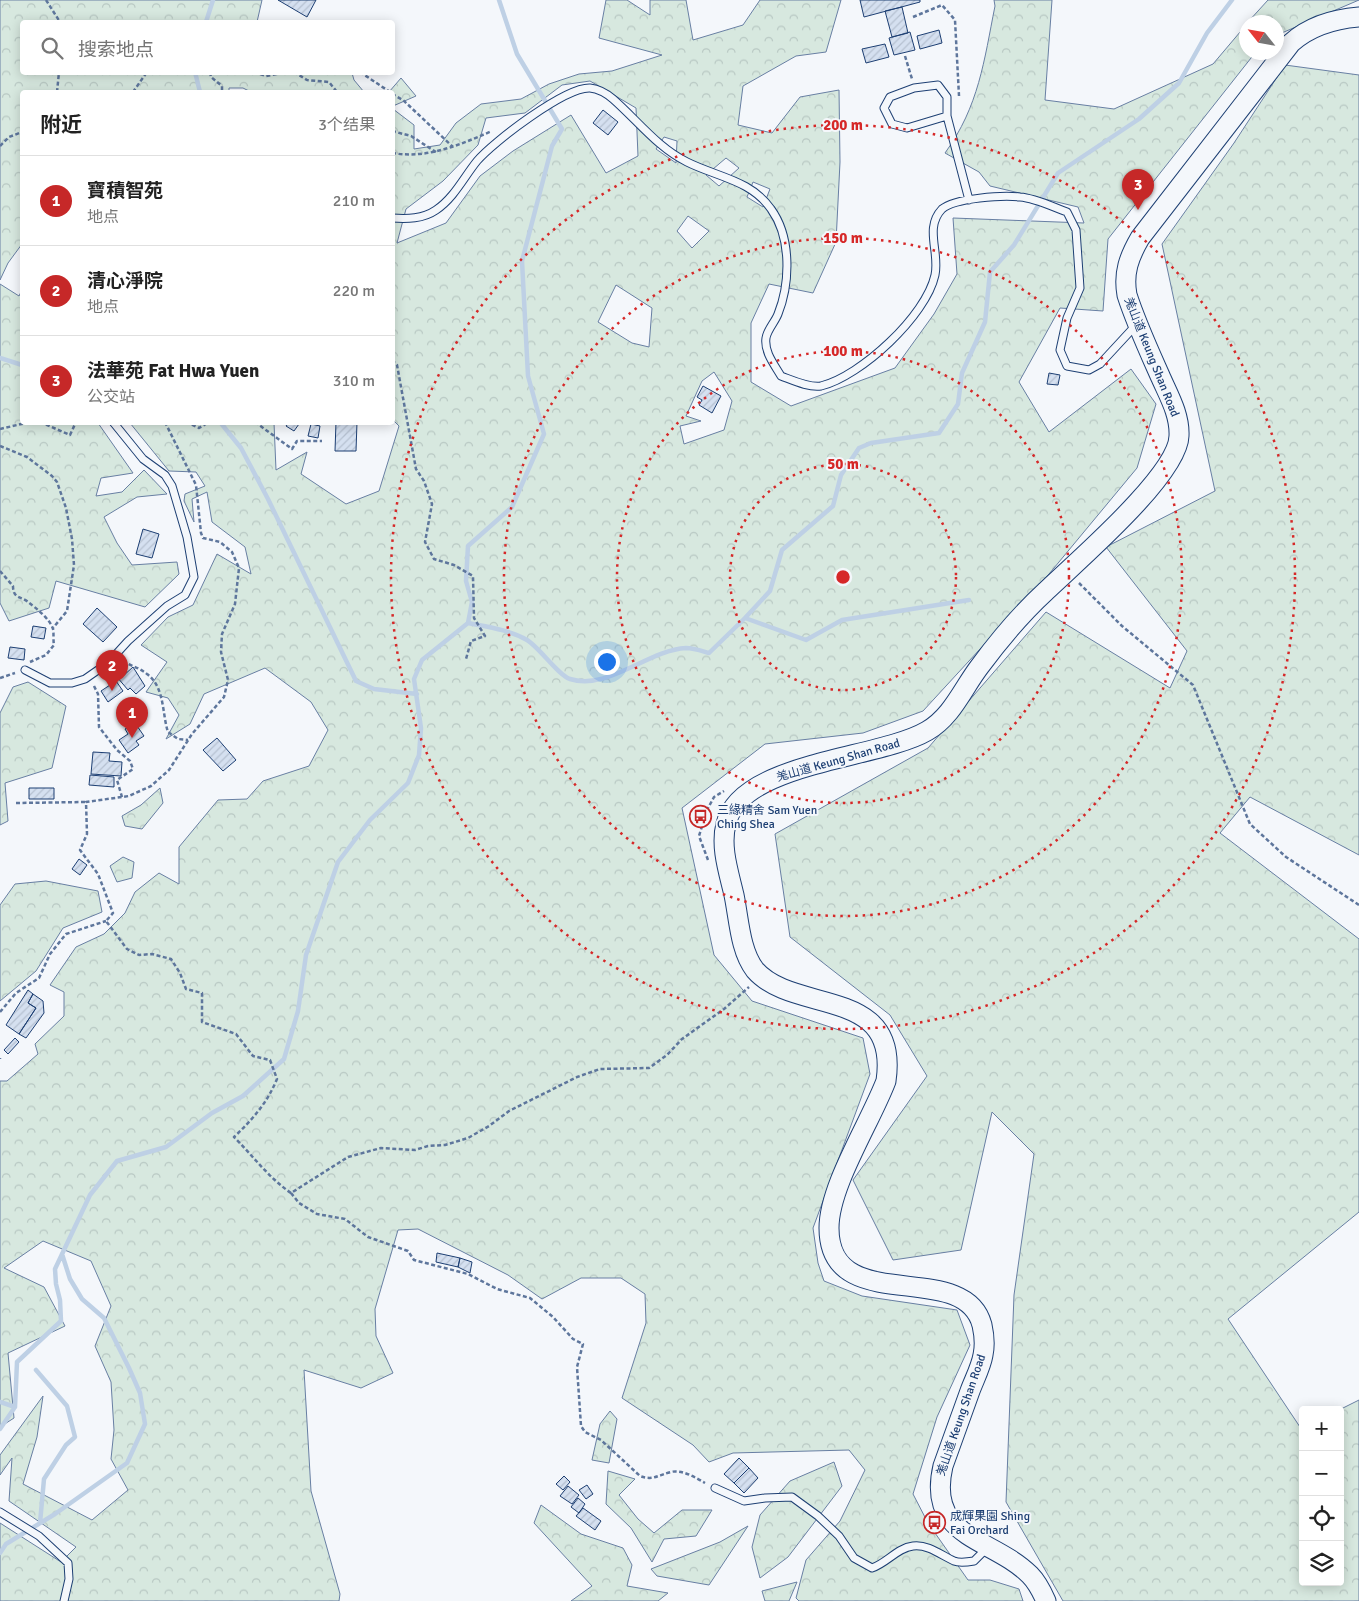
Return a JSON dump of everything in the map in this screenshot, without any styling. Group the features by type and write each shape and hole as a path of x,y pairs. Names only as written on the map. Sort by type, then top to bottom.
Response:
{"main road":[{"name":"羗山道 Keung Shan Road","path":"1046,1601 1030,1574 966,1533 948,1516 942,1504 939,1490 943,1466 983,1356 983,1332 978,1315 969,1302 954,1294 889,1285 860,1276 840,1262 832,1249 829,1221 835,1196 886,1080 887,1069 884,1047 875,1029 853,1010 777,986 763,978 754,968 744,945 725,850 724,833 728,816 738,802 754,789 775,778 908,740 933,727 952,708 977,670 1014,622 1067,572 1156,481 1172,459 1179,440 1176,415 1127,295 1125,276 1129,258 1140,238 1291,43 1316,26 1342,19 1359,17"}],"lane":[{"path":"947,116 907,128 892,124 884,108 890,97 914,88 938,85 947,97 947,116 969,200"},
{"path":"395,218 412,219 436,210 452,195 478,160 498,141 555,100 588,88 604,92 627,111 648,134 686,162 730,178 754,191 772,210 782,234 787,260 785,295 766,337 768,354 781,376 819,386 835,380 884,348 917,312 935,274 932,229 935,217 944,208 960,201 1021,196 1067,212 1076,230 1080,288 1067,318 1060,350 1067,366 1089,370 1100,364 1138,323"},
{"path":"26,670 50,683 72,683 85,679 108,663 128,641 167,606 185,595 194,577 187,537 172,486 165,475 143,459 115,425"},
{"path":"715,1488 744,1501 792,1497 839,1536 854,1558 872,1568 884,1564 899,1550 914,1546 938,1551 956,1562 974,1561 987,1548"},
{"path":"0,1512 39,1536 68,1563 69,1579 64,1601"}],"path":[{"path":"46,0 59,20"},
{"path":"912,17 942,5 955,20 960,93 954,111 947,116"},
{"path":"905,56 914,88"},
{"path":"57,90 59,75"},
{"path":"134,90 145,75"},
{"path":"211,75 222,86 222,90"},
{"path":"298,75 303,78 329,82 335,90"},
{"path":"364,75 387,90"},
{"path":"395,95 403,100 453,146"},
{"path":"395,154 404,155 437,153 497,129"},
{"path":"395,132 411,136 437,153"},
{"path":"0,146 9,137 20,133"},
{"path":"395,362 397,364 416,469 424,481 432,504 425,542 434,559 454,565 474,576 474,618 485,636 471,641 466,659"},
{"path":"0,429 20,424"},
{"path":"47,425 70,435 75,425"},
{"path":"16,803 86,802 129,796 151,786 169,770 188,740 224,697 228,680 221,652 222,634 235,604 239,568 232,552 220,542 203,538 196,485 166,425"},
{"path":"192,425 199,428 204,425"},
{"path":"258,425 292,448 297,441 322,441"},
{"path":"0,446 27,457 52,476 57,482 66,508 72,539 74,565 67,611 53,628"},
{"path":"0,571 13,586 13,592 16,596 27,600 46,617 53,628 54,645 46,655 31,660 26,670 0,678"},
{"path":"1067,572 1122,626 1192,685 1250,824 1286,857 1359,905"},
{"path":"119,653 123,661 136,666 155,682 161,697 168,732 178,739 188,740"},
{"path":"108,663 112,668 93,686 98,694 99,727 116,750 130,761 133,769 117,780 122,797"},
{"path":"0,1012 16,994 39,978 50,954 66,934 106,921 113,913 106,889 98,874 80,850 86,834 86,802"},
{"path":"106,921 128,948 139,955 152,954 171,959 180,973 182,983 186,989 202,993 202,1022 236,1034 253,1056 270,1060 277,1079 269,1098 256,1117 234,1138 262,1165 275,1182 291,1193 299,1203 317,1214 345,1219 368,1237 408,1251 414,1260 468,1274 497,1288 530,1298 553,1317 573,1339 583,1344 577,1367 581,1426 585,1432 601,1440 640,1476 648,1479 659,1478 672,1471 688,1474 715,1488"},
{"path":"291,1193 348,1157 380,1148 415,1150 428,1146 445,1145 468,1138 489,1126 509,1111 577,1077 600,1069 649,1068 668,1055 682,1039 724,1009 750,986"}],"green space":[{"path":"0,0 262,0 257,20 20,20 20,75 353,75 354,80 362,90 247,90 243,88 229,88 229,90 20,90 20,247 8,263 0,280"},
{"path":"606,0 627,0 650,15 650,0 686,0 693,40 743,25 760,0 841,0 826,52 796,56 743,86 738,125 772,133 800,97 839,90 840,162 836,242 813,293 769,284 751,323 751,382 791,406 895,368 934,314 957,274 953,218 1084,223 1078,207 990,186 979,172 945,153 966,118 979,82 995,6 994,0 1052,0 1045,100 1114,109 1213,64 1239,33 1239,60 1249,60 1108,239 1103,311 1060,308 1019,382 1049,432 1131,369 1156,404 1137,468 1049,574 923,711 863,733 765,744 682,808 714,955 752,1001 863,1038 870,1074 813,1228 818,1263 824,1281 862,1296 957,1310 970,1345 937,1417 913,1494 928,1523 968,1580 990,1580 1019,1589 1023,1601 799,1601 796,1598 806,1560 840,1521 865,1470 849,1450 733,1453 709,1462 693,1445 622,1398 646,1323 645,1294 621,1278 581,1278 542,1299 508,1275 418,1229 398,1230 375,1309 376,1336 393,1373 361,1388 304,1370 311,1491 340,1594 339,1601 0,1601 0,1523 61,1562 76,1547 9,1501 12,1458 0,1475 0,1455 43,1396 37,1437 23,1484 92,1520 128,1490 111,1459 114,1430 111,1382 95,1346 111,1306 91,1261 43,1241 4,1268 44,1287 65,1326 8,1353 14,1418 0,1427 0,1081 7,1081 38,1054 35,1044 64,1016 64,992 50,985 76,947 104,934 125,913 135,892 159,873 179,884 179,847 218,800 247,799 263,781 309,766 328,730 311,702 265,668 204,694 190,724 166,739 179,715 168,698 146,692 167,662 141,645 168,617 193,605 217,554 251,574 245,547 212,522 207,492 192,499 194,522 184,501 185,494 205,486 196,472 169,471 132,425 274,425 276,470 307,452 301,474 346,504 379,491 399,426 395,422 395,111 414,125 414,149 440,145 456,123 481,104 521,99 549,84 579,74 612,71 662,55 599,38","holes":["590,81 636,108 638,156 606,173 571,115 513,151 480,176 446,223 397,243 406,209 443,181 478,145 486,118 525,113 562,85","664,137 677,141 676,163 656,149","726,158 739,168 719,186 706,175","753,182 770,189 763,207 747,197","688,216 709,231 692,248 677,231","616,285 652,308 649,347 632,343 598,322","714,372 732,401 724,430 684,444 680,426 701,421 686,416 702,381"]},
{"path":"1268,0 1359,0 1284,32 1284,15 1254,15"},
{"path":"1285,65 1359,75 1359,855 1250,797 1220,833 1359,939 1359,1212 1228,1319 1299,1426 1299,1586 1344,1586 1344,1408 1359,1400 1359,1601 1063,1601 1006,1502 1014,1295 1034,1154 992,1112 961,1250 893,1260 853,1180 927,1076 890,1015 790,937 775,834 928,748 1046,612 1170,688 1187,651 1106,547 1215,491 1162,244 1234,143"},
{"path":"401,78 416,96 395,105 395,90 391,90"},
{"path":"0,284 19,296 20,294 20,425 99,425 133,473 101,478 96,496 122,492 144,470 167,494 137,497 104,517 117,543 132,565 177,562 179,574 145,607 56,581 49,608 9,621 0,603"},
{"path":"28,682 66,706 52,768 5,783 8,821 0,825 0,713 13,687"},
{"path":"160,788 163,803 142,829 125,826 122,816 141,805"},
{"path":"123,857 134,862 132,878 117,882 110,866"},
{"path":"46,881 98,891 102,912 63,928 36,971 0,1001 0,905 15,884"},
{"path":"610,1411 617,1419 609,1463 592,1460 600,1424"},
{"path":"834,1462 842,1486 788,1557 760,1578 752,1547 760,1515 790,1481"},
{"path":"608,1471 635,1479 619,1495 638,1519 654,1533 682,1510 712,1510 696,1536 664,1539 652,1562 631,1528 606,1504"},
{"path":"541,1505 581,1534 623,1548 632,1565 627,1586 668,1593 658,1601 571,1601 592,1586 534,1523"},
{"path":"748,1526 709,1585 657,1576 651,1569 720,1542"},
{"path":"797,1582 789,1601 765,1601 762,1591"}],"building":[{"path":"278,0 316,0 307,17"},
{"path":"860,0 920,0 920,2 864,17"},
{"path":"902,7 908,33 892,37 885,11"},
{"path":"939,30 942,43 920,49 917,36"},
{"path":"910,32 915,50 894,55 889,38"},
{"path":"885,44 889,57 866,63 862,49"},
{"path":"603,110 618,122 608,135 593,123"},
{"path":"1049,373 1060,375 1058,385 1047,384"},
{"path":"703,386 721,396 712,413 699,405 702,400 697,397"},
{"path":"287,425 298,425 294,431"},
{"path":"311,425 320,426 318,438 308,436"},
{"path":"336,425 357,425 356,451 335,451"},
{"path":"143,529 159,534 152,558 136,554"},
{"path":"97,608 117,627 103,642 83,624"},
{"path":"33,626 46,628 44,639 31,637"},
{"path":"10,647 25,649 24,660 8,658"},
{"path":"133,667 145,686 136,694 130,688 128,690 117,677 121,674 123,676"},
{"path":"116,681 123,691 108,702 101,691"},
{"path":"135,723 144,736 136,741 139,745 128,753 119,740 128,734 125,729"},
{"path":"217,738 236,760 223,771 203,750"},
{"path":"93,752 110,753 109,761 122,762 121,776 91,774"},
{"path":"90,775 114,777 114,787 89,785"},
{"path":"29,788 54,788 54,799 29,799"},
{"path":"79,859 87,865 80,875 72,869"},
{"path":"28,990 33,994 28,1003 36,1008 19,1034 6,1025"},
{"path":"33,994 43,1001 44,1013 26,1038 19,1034 36,1008 28,1003"},
{"path":"15,1038 19,1042 8,1054 4,1050"},
{"path":"437,1253 460,1258 458,1267 436,1262"},
{"path":"460,1258 472,1262 470,1273 458,1267"},
{"path":"739,1458 749,1468 734,1483 724,1474"},
{"path":"749,1468 758,1478 744,1493 734,1483"},
{"path":"564,1476 570,1482 563,1490 556,1484"},
{"path":"587,1485 593,1494 586,1499 579,1490"},
{"path":"568,1486 579,1495 572,1504 560,1496"},
{"path":"578,1498 585,1504 579,1513 571,1507"},
{"path":"583,1508 601,1521 595,1530 576,1516"}],"waterway":[{"path":"207,20 213,0"},
{"path":"0,1429 15,1407 17,1362 61,1321 55,1269 90,1195 117,1161 166,1147 212,1113 243,1096 284,1059 298,1011 306,955 338,862 370,820 408,783 419,755 421,728 414,679 422,660 468,623 472,602 466,581 468,546 512,507 544,434 528,376 522,261 552,146 562,129 517,54 499,0"},
{"path":"745,618 770,591 782,550 833,506 841,475 859,448 871,443 939,433 958,404 962,373 985,322 990,272 1014,245 1058,173 1139,119 1179,83 1207,33 1232,0"},
{"path":"196,75 200,90"},
{"path":"0,358 20,364"},
{"path":"222,425 241,448 268,499 356,681 374,689 417,694"},
{"path":"468,623 499,629 527,640 565,677 584,681 599,680 672,650 689,648 709,653 745,618 806,640 842,620 969,600"},
{"path":"0,1553 6,1544 55,1514 127,1463 145,1424 140,1393 129,1368 104,1318 82,1299 70,1279 62,1254"},
{"path":"36,1370 67,1406 75,1437 66,1445 44,1479 40,1523"},
{"path":"0,1402 15,1407"}],"place":[{"name":"法華苑 Fat Hwa Yuen","path":"1138,210"},
{"name":"清心淨院","path":"112,691"},
{"name":"寶積智苑","path":"132,738"},
{"name":"三緣精舍 Sam Yuen Ching Shea","path":"701,817"},
{"name":"成輝果園 Shing Fai Orchard","path":"934,1523"}]}
